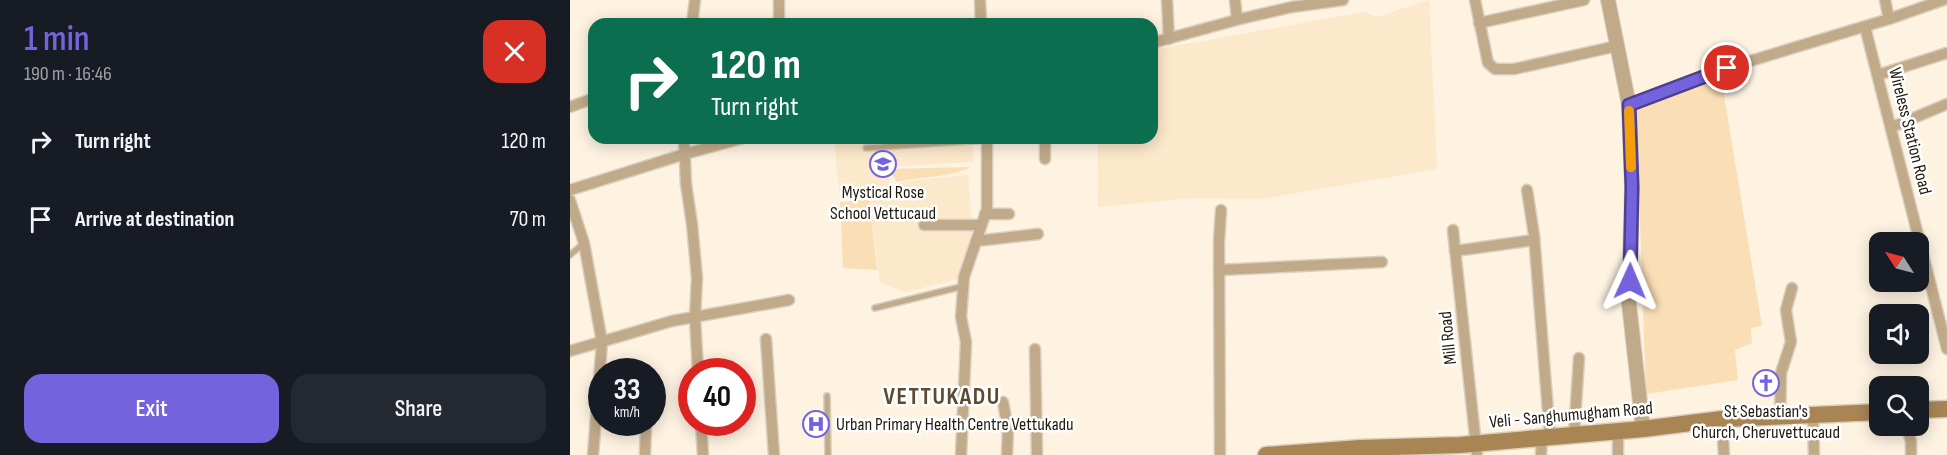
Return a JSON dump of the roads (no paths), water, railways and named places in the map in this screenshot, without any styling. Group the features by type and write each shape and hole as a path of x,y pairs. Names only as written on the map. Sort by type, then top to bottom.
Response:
{"main road":[{"path":"1929,410 1947,409"},
{"name":"Veli - Sanghumugham Road","path":"1266,455 1360,448 1460,445 1477,448 1546,437 1618,432 1722,419 1869,413"}],"street":[{"path":"693,18 695,0"},
{"path":"779,0 779,18"},
{"path":"980,0 981,18"},
{"path":"1167,0 1169,39"},
{"path":"1234,0 1237,19"},
{"path":"1270,0 1271,12"},
{"path":"1158,42 1237,19 1342,0"},
{"path":"1475,0 1488,63 1495,69 1514,69 1617,46"},
{"path":"1479,24 1584,0"},
{"path":"1608,0 1629,105 1632,187 1629,304 1643,429"},
{"path":"1885,0 1889,19"},
{"path":"1629,105 1727,68 1866,27 1944,0"},
{"name":"Wireless Station Road","path":"1866,27 1947,349"},
{"path":"1878,75 1947,53"},
{"path":"570,107 588,100"},
{"path":"1892,127 1947,104"},
{"path":"684,144 697,278 695,318 697,358"},
{"path":"570,190 721,144"},
{"path":"961,455 966,342 961,317 964,277 987,209 987,144"},
{"path":"1045,144 1045,159"},
{"path":"1527,190 1534,240 1546,437 1541,455"},
{"path":"570,200 584,243 602,342 593,455"},
{"path":"1220,455 1221,210"},
{"path":"924,225 1009,214"},
{"name":"Mill Road","path":"1453,230 1477,448"},
{"path":"976,241 1038,234"},
{"path":"1455,251 1534,240"},
{"path":"1219,270 1382,262"},
{"path":"1780,417 1781,373 1791,342 1786,310 1792,288"},
{"path":"570,351 672,321 789,300"},
{"path":"766,339 774,455"},
{"path":"1035,349 1037,455"},
{"path":"1574,435 1579,358"},
{"path":"1003,402 1008,429 1008,455"},
{"path":"1813,416 1814,455"},
{"path":"1722,419 1724,455"},
{"path":"1618,432 1618,455"},
{"path":"645,455 646,436"},
{"path":"702,436 704,455"},
{"path":"1909,436 1911,455"}],"lane":[{"path":"866,148 920,144"},
{"path":"570,255 584,243"},
{"path":"875,308 964,286"},
{"path":"827,396 828,455"}],"place":[{"name":"Mystical Rose School Vettucaud","path":"883,164"},
{"name":"St Sebastian's Church, Cheruvettucaud","path":"1766,383"},
{"name":"Urban Primary Health Centre Vettukadu","path":"816,424"}],"district":[{"name":"VETTUKADU","path":"942,396"}]}
